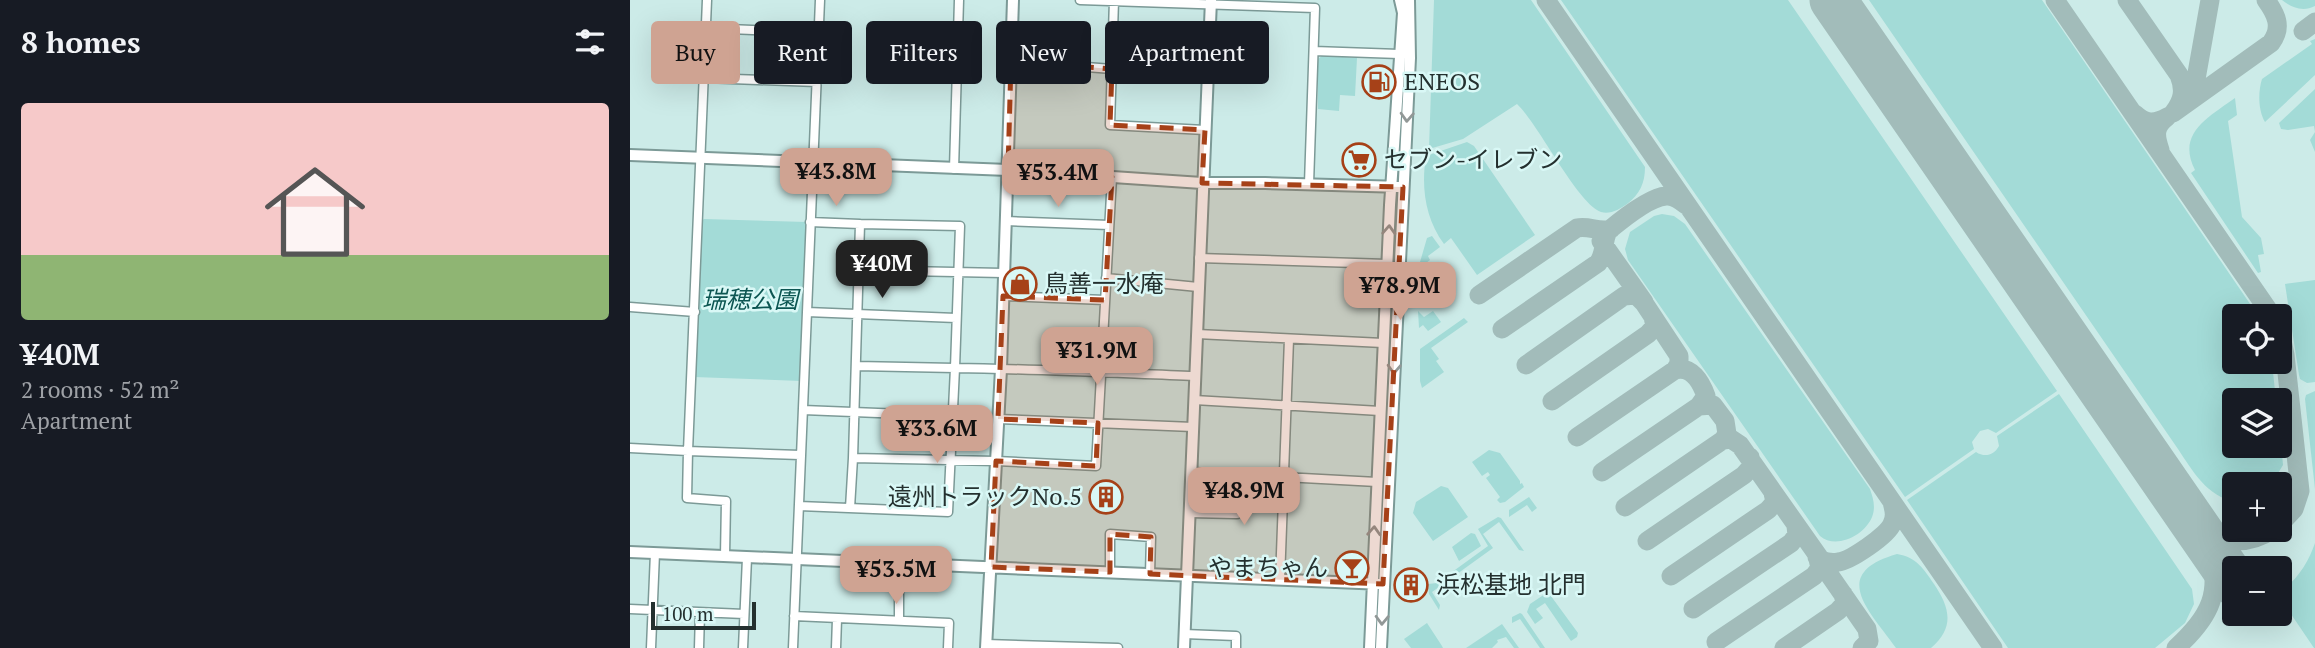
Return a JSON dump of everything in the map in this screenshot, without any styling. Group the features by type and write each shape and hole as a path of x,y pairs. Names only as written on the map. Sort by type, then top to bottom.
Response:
{"street":[{"path":"706,21 707,0"},
{"path":"819,21 820,0"},
{"path":"954,169 959,0"},
{"path":"1012,21 1013,0"},
{"path":"1080,0 1315,8 1309,184"},
{"path":"1370,648 1378,584 1397,188 1402,13 1400,0"},
{"path":"1381,648 1377,482 1380,411 1387,264 1410,58 1409,0"},
{"path":"1113,21 1114,1"},
{"path":"1184,648 1210,3"},
{"path":"1314,51 1399,54"},
{"path":"704,84 687,498 726,501 725,556"},
{"path":"793,648 817,84"},
{"path":"1010,84 1001,369 986,646 1118,648"},
{"path":"1111,84 1110,125 1205,130"},
{"path":"630,155 1008,170 1202,183 1397,188"},
{"path":"853,458 996,461 1096,467 1112,177"},
{"path":"1006,221 1109,225"},
{"path":"799,506 948,512 952,460 960,226 810,222"},
{"path":"850,508 860,224"},
{"path":"1199,258 1387,264"},
{"path":"858,270 1003,273"},
{"path":"1107,278 1198,287"},
{"path":"1003,296 1105,300"},
{"path":"630,307 695,312"},
{"path":"807,312 956,318"},
{"path":"1197,334 1384,343"},
{"path":"1280,579 1289,339"},
{"path":"856,366 1195,376"},
{"path":"1194,400 1380,411"},
{"path":"803,410 953,416"},
{"path":"998,419 1193,426"},
{"path":"630,448 800,455"},
{"path":"1191,472 1377,482"},
{"path":"1189,513 1237,514 1237,474"},
{"path":"1110,572 1110,534 1151,537 1150,574"},
{"path":"630,552 1378,584"},
{"path":"652,648 655,553"},
{"path":"743,648 747,558"},
{"path":"899,620 900,564"},
{"path":"630,609 744,614"},
{"path":"699,648 700,613"},
{"path":"794,616 950,624 948,648"},
{"path":"836,648 837,619"},
{"path":"1184,635 1236,636 1236,648"}],"highlighted area":[{"path":"1011,61 1112,69 1110,125 1205,130 1202,183 1403,187 1383,584 1150,574 1151,537 1110,534 1110,572 991,567 996,461 1096,466 1098,423 998,419 1003,296 1105,300 1112,177 1008,170"}],"green space":[{"path":"1434,0 1531,0 1645,167 1641,188 1632,200 1618,210 1608,213 1591,206 1517,104 1463,139 1429,149"},
{"path":"1561,0 1788,0 2057,391 1996,433 1988,429 1980,431 1972,442 1974,449 1905,497"},
{"path":"1869,0 2042,0 2250,304 2222,304 2222,374 2273,374 2275,388 2222,388 2222,458 2282,458 2283,465 2279,472 2222,472 2222,498 2209,489 2195,474"},
{"path":"2282,0 2315,0 2315,6 2298,8"},
{"path":"2315,39 2315,75 2265,122 2259,101 2262,79 2312,44 2310,41"},
{"path":"1323,55 1357,58 1355,96 1340,95 1339,111 1318,109 1318,59"},
{"path":"2315,89 2315,132 2314,126 2281,129 2279,123"},
{"path":"2235,98 2237,115 2228,121 2242,217 2261,238 2264,254 2258,255 2261,272 2258,273 2191,173 2195,170 2190,157 2192,136 2206,119"},
{"path":"2315,132 2315,152 2310,140"},
{"path":"1467,142 1474,146 1535,235 1477,275 1451,238 1444,244 1432,224 1424,191 1426,156"},
{"path":"1654,216 1674,216 1685,224 1870,489 1874,503 1873,513 1868,524 1857,535 1842,541 1827,540 1820,536 1628,260 1625,249 1630,232"},
{"name":"瑞穂公園","path":"704,219 807,222 801,381 694,377 700,222"},
{"path":"1432,236 1440,247 1428,256 1430,260 1418,269 1427,238"},
{"path":"2315,280 2315,382 2307,383 2300,379 2292,330 2292,304 2288,304 2285,284"},
{"path":"1418,311 1424,317 1433,311 1441,322 1428,331 1423,325 1419,328"},
{"path":"1464,318 1468,322 1431,348 1444,372 1422,388 1420,349"},
{"path":"2315,391 2315,489 2305,399 2306,395"},
{"path":"2059,394 2192,589 2194,604 2185,623 2155,648 2008,648 1907,500 1976,452 1989,455 1995,452 1999,446 1997,436"},
{"path":"1489,450 1500,453 1524,487 1505,502 1500,503 1497,500 1500,497 1486,478 1490,475 1488,472 1482,476 1472,462"},
{"path":"1441,486 1448,488 1468,517 1433,541 1413,513 1416,502"},
{"path":"1529,497 1537,508 1532,512 1527,505 1509,517 1509,510"},
{"path":"1498,517 1524,551 1519,550 1499,522 1483,534 1493,548 1432,592 1440,605 1439,610 1429,594 1428,584 1437,583 1488,546 1478,529"},
{"path":"1471,533 1475,534 1481,546 1459,561 1452,547"},
{"path":"2315,543 2315,648 2292,616 2292,582"},
{"path":"1897,554 1919,565 1944,601 1947,625 1944,633 1931,648 1896,648 1875,621 1861,595 1860,583 1864,572 1876,562"},
{"path":"1548,592 1578,633 1571,641 1545,603 1536,609 1543,618 1535,624 1527,612 1530,604"},
{"path":"1520,613 1545,648 1540,648 1520,619 1512,623 1512,617"},
{"path":"1427,623 1443,648 1411,648 1404,639"},
{"path":"1502,624 1519,648 1514,648 1506,637 1497,640 1492,648 1466,648"}],"taxiway":[{"path":"1546,0 1993,648"},
{"path":"2055,0 2264,304"},
{"path":"2127,0 2179,75 2182,95 2174,112"},
{"path":"2196,79 2210,0"},
{"path":"2173,113 2271,43 2277,32 2277,21 2266,0"},
{"path":"2303,31 2315,22"},
{"path":"2135,114 2150,122 2167,117 2157,132 2160,150"},
{"path":"1502,329 1598,263 1608,231 1636,210 1652,200 1666,196 1674,197 1686,205"},
{"path":"1479,295 1577,228 1611,229"},
{"path":"1601,241 1644,302"},
{"path":"1526,365 1624,296 1636,295 1679,356 1679,364 1675,370 1691,372 1701,385 1706,396 1699,406 1713,405 1725,421 1727,434 1723,440 1731,439 1740,445 1821,560 1844,561 1876,541 1889,529 1893,521 1892,502"},
{"path":"1552,401 1648,334 1655,326 1653,317"},
{"path":"1577,437 1675,370"},
{"path":"2287,374 2300,491 2292,511"},
{"path":"1602,472 1699,406"},
{"path":"1625,507 1723,440"},
{"path":"1647,541 1744,475 1751,467 1750,457"},
{"path":"1671,576 1768,510 1775,502 1773,493"},
{"path":"2191,519 2209,533 2222,539"},
{"path":"1693,609 1791,543 1797,535 1796,526"},
{"path":"2176,648 2198,625 2211,602 2214,577 2209,545"},
{"path":"1817,557 1867,629 1869,641 1862,648"},
{"path":"1716,642 1814,576 1820,568 1818,559"},
{"path":"1784,648 1838,611 1845,603 1843,594"}],"runway":[{"path":"1833,0 2222,564"}],"place":[{"name":"ENEOS","path":"1379,82"},
{"name":"セブン-イレブン","path":"1359,160"},
{"name":"鳥善一水庵","path":"1020,284"},
{"name":"遠州トラックNo.5","path":"1106,497"},
{"name":"やまちゃん","path":"1352,568"},
{"name":"浜松基地 北門","path":"1411,585"}]}
